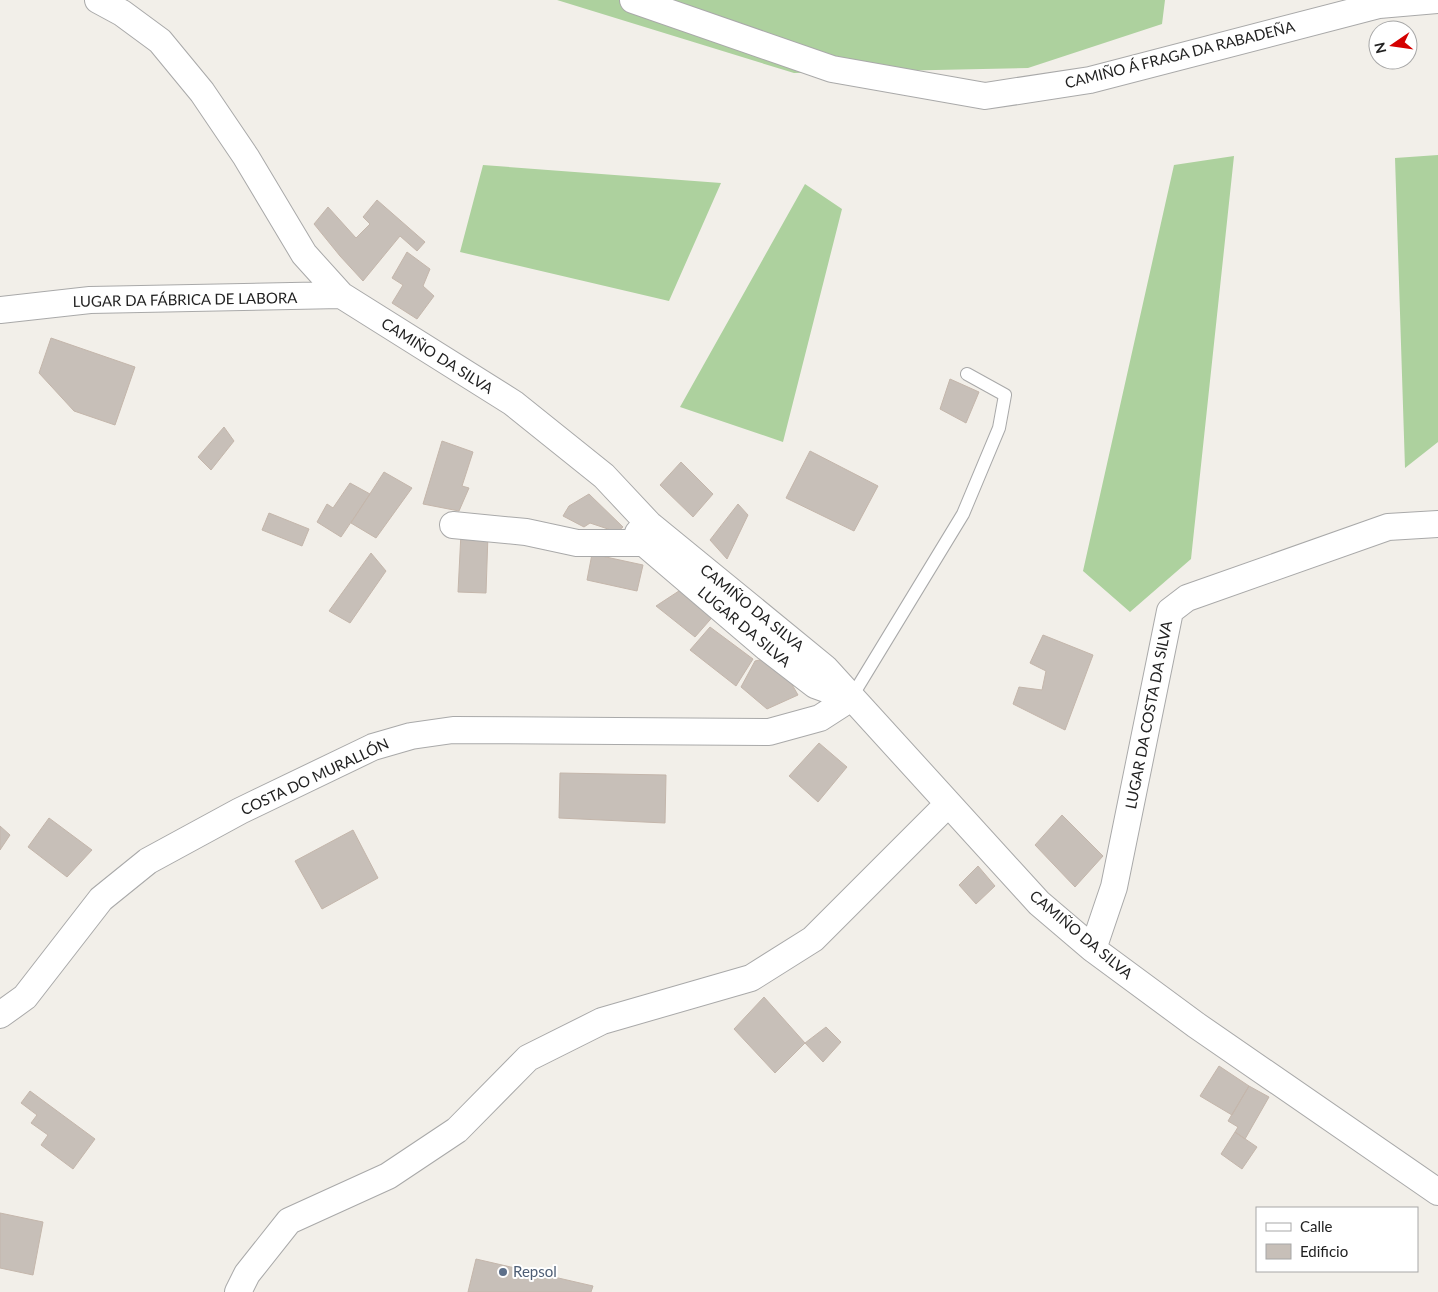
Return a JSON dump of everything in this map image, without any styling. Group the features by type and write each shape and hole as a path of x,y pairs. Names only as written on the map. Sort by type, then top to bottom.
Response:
{"street":[{"name":"CAMIÑO DA SILVA","path":"98,0 123,6 160,41 202,92 246,157 304,254 341,295 513,403 604,476 649,524 825,668 1039,903 1093,949 1196,1025 1438,1192"},
{"name":"CAMIÑO Á FRAGA DA RABADEÑA","path":"633,0 832,69 985,96 1090,80 1379,5 1438,0"},
{"name":"LUGAR DA FÁBRICA DE LABORA","path":"0,310 90,300 341,295"},
{"name":"LUGAR DA SILVA","path":"604,476 644,543 767,648 815,685 851,698"},
{"name":"LUGAR DA COSTA DA SILVA","path":"1093,949 1114,886 1170,611 1187,598 1354,538 1388,527 1438,524"},
{"path":"453,525 526,532 577,543 644,543"},
{"name":"COSTA DO MURALLÓN","path":"0,1015 25,997 101,899 148,861 240,811 373,747 411,736 454,730 769,732 820,718 851,698"},
{"path":"238,1292 247,1274 289,1221 388,1176 457,1130 528,1058 602,1021 751,978 813,938 948,804"}],"lane":[{"path":"851,698 963,514 998,428 1005,395 967,374"}],"green space":[{"path":"557,0 1165,0 1162,24 1028,68 794,73"},
{"path":"1438,155 1438,442 1405,468 1395,158"},
{"path":"1234,156 1191,559 1130,612 1083,571 1174,165"},
{"path":"483,165 721,183 669,301 460,252"},
{"path":"805,184 842,209 783,442 680,407"}],"building":[{"path":"377,200 425,242 417,251 400,236 363,281 314,224 328,207 356,238 370,224 363,217"},
{"path":"407,252 430,269 423,286 434,296 417,319 392,303 403,285 392,278"},
{"path":"51,338 135,367 115,425 74,411 39,373"},
{"path":"950,379 979,392 966,423 940,409"},
{"path":"224,427 234,441 211,470 198,457"},
{"path":"442,441 473,452 462,486 469,488 459,511 423,504"},
{"path":"810,451 878,486 854,531 786,498"},
{"path":"681,462 713,494 693,517 660,485"},
{"path":"384,472 412,488 376,538 351,523"},
{"path":"350,483 370,494 341,537 317,522 327,504 333,508"},
{"path":"589,494 623,527 617,532 590,523 584,527 563,516 569,506"},
{"path":"738,504 748,515 727,559 710,540"},
{"path":"269,513 309,529 302,546 262,530"},
{"path":"461,533 488,534 486,593 458,592"},
{"path":"371,553 386,571 350,623 329,611"},
{"path":"592,554 643,565 637,591 587,580"},
{"path":"685,587 716,613 695,637 656,606"},
{"path":"710,627 753,659 736,686 690,650"},
{"path":"1043,635 1093,655 1065,730 1013,704 1019,687 1042,690 1046,671 1030,663"},
{"path":"768,658 790,681 798,695 767,709 741,687 755,661"},
{"path":"819,743 847,767 818,802 789,776"},
{"path":"560,773 666,775 665,823 559,818"},
{"path":"1062,815 1103,856 1075,887 1035,845"},
{"path":"49,818 92,850 67,877 28,847"},
{"path":"0,826 10,835 0,850"},
{"path":"353,830 378,878 322,909 295,861"},
{"path":"978,866 995,886 976,904 959,885"},
{"path":"764,997 805,1043 775,1073 734,1029"},
{"path":"826,1027 841,1042 823,1062 805,1043"},
{"path":"1219,1066 1249,1086 1232,1115 1200,1096"},
{"path":"1249,1086 1269,1097 1245,1139 1235,1132 1238,1127 1228,1121"},
{"path":"30,1091 95,1139 73,1169 41,1145 48,1135 31,1123 37,1115 21,1103"},
{"path":"1235,1132 1257,1147 1242,1169 1221,1154"},
{"path":"0,1213 43,1222 33,1275 0,1268"},
{"name":"Repsol","path":"476,1259 593,1286 591,1292 468,1292"}],"place":[{"name":"Repsol","path":"503,1272"}]}
